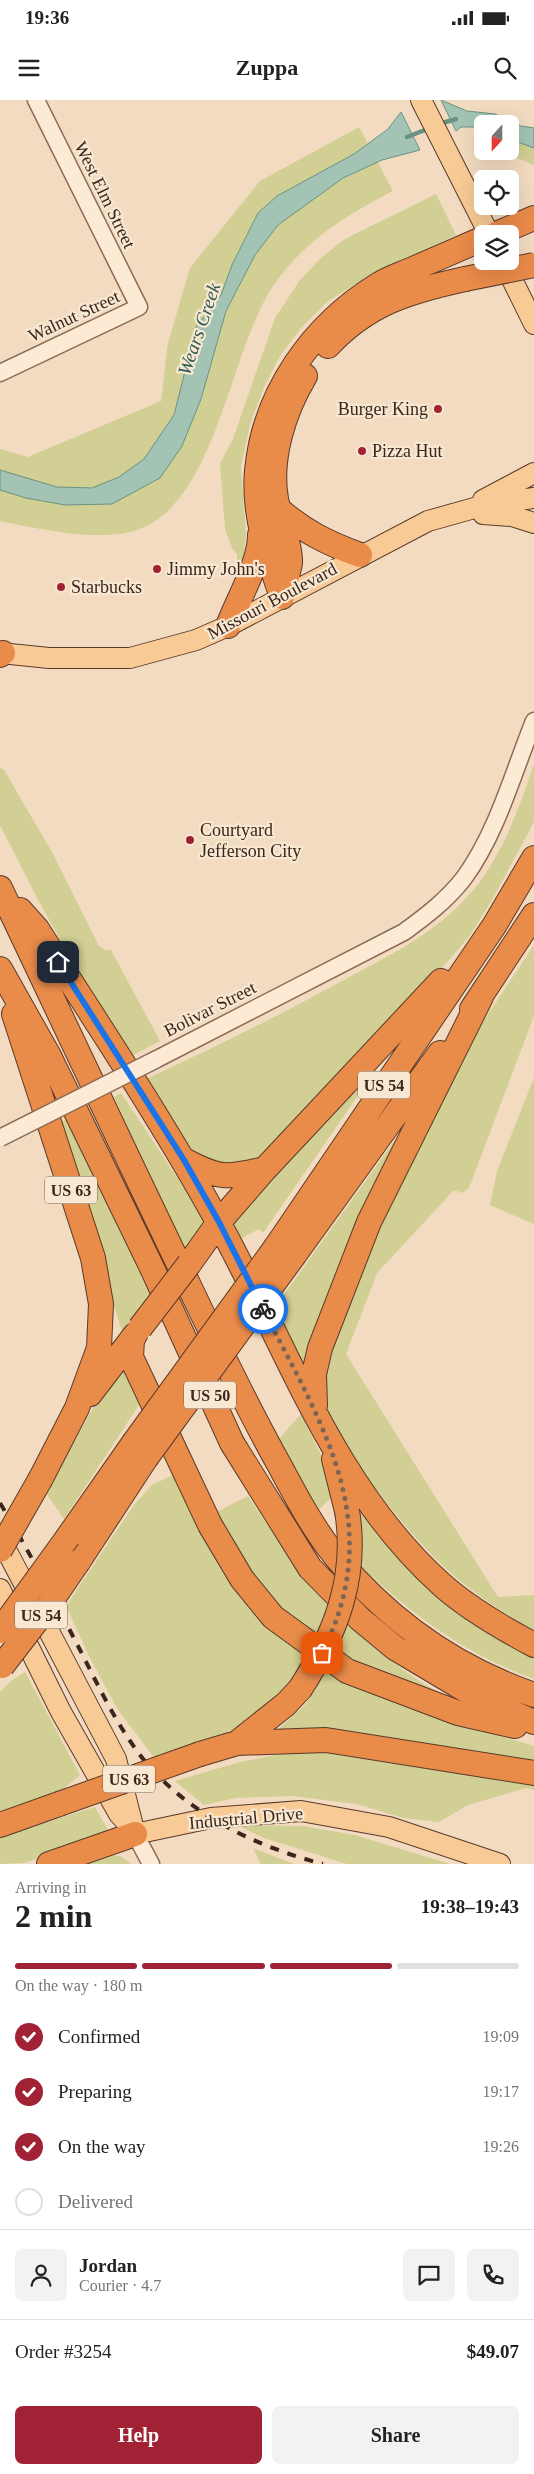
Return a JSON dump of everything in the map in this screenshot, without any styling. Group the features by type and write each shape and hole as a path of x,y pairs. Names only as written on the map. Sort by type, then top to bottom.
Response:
{"highway":[{"path":"517,225 534,218"},
{"path":"228,626 241,593 251,575 260,543 257,471 267,423 280,390 303,352 343,309 380,284 474,242"},
{"path":"282,597 290,561 278,509 274,478 277,453 298,388 314,361 333,340 359,318 384,303 412,291 534,265"},
{"path":"278,509 307,532 330,545 360,555"},
{"path":"260,523 282,597"},
{"name":"US 54","path":"285,1250 494,926 534,858"},
{"name":"US 63","path":"0,888 37,929 184,1160 219,1222 329,1440 347,1510 351,1536 348,1583 329,1638 300,1689 286,1704 237,1743 200,1754 0,1824"},
{"name":"US 50","path":"0,888 245,1403 303,1509 335,1556 373,1597 403,1624 435,1648 515,1688 534,1695"},
{"name":"US 54","path":"0,1631 68,1537 139,1451 285,1250 481,997 534,915"},
{"path":"77,1408 136,1334 219,1222 265,1169 494,926"},
{"name":"US 50","path":"0,970 50,1056 153,1270 232,1443 310,1568 360,1619 395,1648 479,1698 534,1722"},
{"name":"US 63","path":"0,974 93,1258 100,1304 99,1348 77,1408 41,1478 0,1550"},
{"path":"315,1412 314,1374 317,1357 369,1222 481,997"},
{"path":"184,1160 202,1170 224,1177 265,1169"},
{"path":"136,1334 131,1357 210,1525 242,1579 273,1617 347,1671 458,1712 534,1729"},
{"path":"329,1440 381,1519 442,1585 509,1632 534,1645"},
{"name":"US 54","path":"1,1667 48,1606 78,1562 139,1451"},
{"path":"237,1743 326,1740 534,1773"},
{"path":"49,1864 135,1834"}],"main road":[{"path":"421,100 485,225"},
{"path":"507,270 534,324"},
{"path":"456,513 534,473"},
{"name":"Missouri Boulevard","path":"1,654 49,658 130,658 196,640 228,626 360,555 428,521 456,513 534,498"},
{"path":"456,513 512,516 534,523"},
{"path":"0,1538 116,1759 135,1834"},
{"path":"0,1589 61,1712 119,1814 135,1834"},
{"name":"Industrial Drive","path":"135,1834 211,1818 301,1811 389,1827 500,1864"}],"street":[{"name":"West Elm Street","path":"36,100 139,307"},
{"name":"Walnut Street","path":"0,373 139,307"},
{"name":"Bolivar Street","path":"0,1138 404,932 434,910 464,878 487,840 534,721"},
{"path":"135,1834 150,1864"}],"shaded area":[{"path":"359,127 393,191 342,220 312,242 298,255 273,286 258,314 245,346 205,455 188,486 167,511 142,528 127,533 109,535 72,534 0,521 0,449 28,457 161,401 168,343 190,268 260,181"},
{"path":"519,142 534,148 534,165 519,159"},
{"path":"436,194 456,235 365,278 327,302 301,328 280,356 264,387 250,424 241,467 246,534 242,572 237,571 237,554 233,550 225,529 220,464 233,439 275,318 300,280 322,257 345,239"},
{"path":"534,764 534,822 492,900 471,934 450,959 257,1166 197,1162 140,1082 319,994 412,942 443,920 471,893 492,864 516,815"},
{"path":"0,768 4,770 53,854 99,946 105,950 111,950 160,1041 126,1059 36,896 0,825"},
{"path":"534,945 534,1016 469,1188 462,1193 454,1190 377,1273 346,1354 498,1597 534,1595 534,1631 472,1590 439,1562 407,1528 370,1481 338,1432 327,1410 322,1386 323,1369 379,1227 463,1052"},
{"path":"534,1078 534,1224 490,1205 497,1171"},
{"path":"362,1081 366,1084 263,1233 259,1229 238,1240 231,1225"},
{"path":"121,1093 206,1221 184,1253 114,1097"},
{"path":"67,1119 151,1294 122,1331 56,1124"},
{"path":"405,1126 306,1363 300,1369 275,1307"},
{"path":"124,1366 139,1405 64,1519 46,1493 104,1388"},
{"path":"301,1414 324,1461 333,1496 316,1512 278,1440"},
{"path":"173,1475 203,1538 220,1568 240,1597 272,1630 308,1659 294,1683 229,1735 156,1760 118,1710 90,1658 66,1606 134,1505 152,1485"},
{"path":"248,1496 289,1555 331,1606 379,1652 438,1692 437,1696 341,1659 263,1594 215,1513"},
{"path":"357,1498 534,1655 534,1679 484,1657 440,1631 398,1599 358,1563"},
{"path":"25,1672 80,1775 52,1799 0,1811 0,1692 11,1681"},
{"path":"326,1672 402,1705 534,1746 534,1763 275,1732 306,1704"},
{"path":"291,1752 333,1753 534,1784 534,1790 526,1788 468,1805 439,1822 404,1818 356,1804 293,1796 236,1798 204,1805 175,1781 240,1762"},
{"path":"95,1807 108,1830 106,1835 24,1863 0,1864 0,1837"},
{"path":"237,1825 303,1826 355,1835 450,1864 347,1864 264,1838"},
{"path":"253,1848 291,1863 294,1864 261,1864"},
{"path":"106,1855 121,1856 131,1864 79,1864"}],"water":[{"path":"441,100 467,111 497,115 474,115 474,127 461,127 456,131"},
{"path":"401,112 420,150 382,160 343,178 278,225 255,255 226,311 201,399 182,446 160,478 112,504 65,505 26,498 0,490 0,470 57,487 92,488 119,477 144,459 174,415 196,327 221,295 232,265 258,213 277,196 354,154 388,129"},
{"path":"519,125 534,128 534,148 519,142"}],"waterway":[{"name":"Wears Creek","path":"439,124 456,119"},
{"name":"Wears Creek","path":"407,137 430,128"}],"railway":[{"path":"0,1503 40,1574 114,1716 140,1755 158,1776 178,1794 222,1825 272,1848 323,1864"}],"way so far":[{"path":"263,1309 329,1440 347,1510 351,1536 348,1583 322,1653"}],"place":[{"name":"Burger King","path":"438,409"},
{"name":"Pizza Hut","path":"362,451"},
{"name":"Jimmy John's","path":"157,569"},
{"name":"Starbucks","path":"61,587"},
{"name":"Courtyard Jefferson City","path":"190,840"}],"route":[{"path":"58,962 184,1160 219,1222 263,1309"}]}
